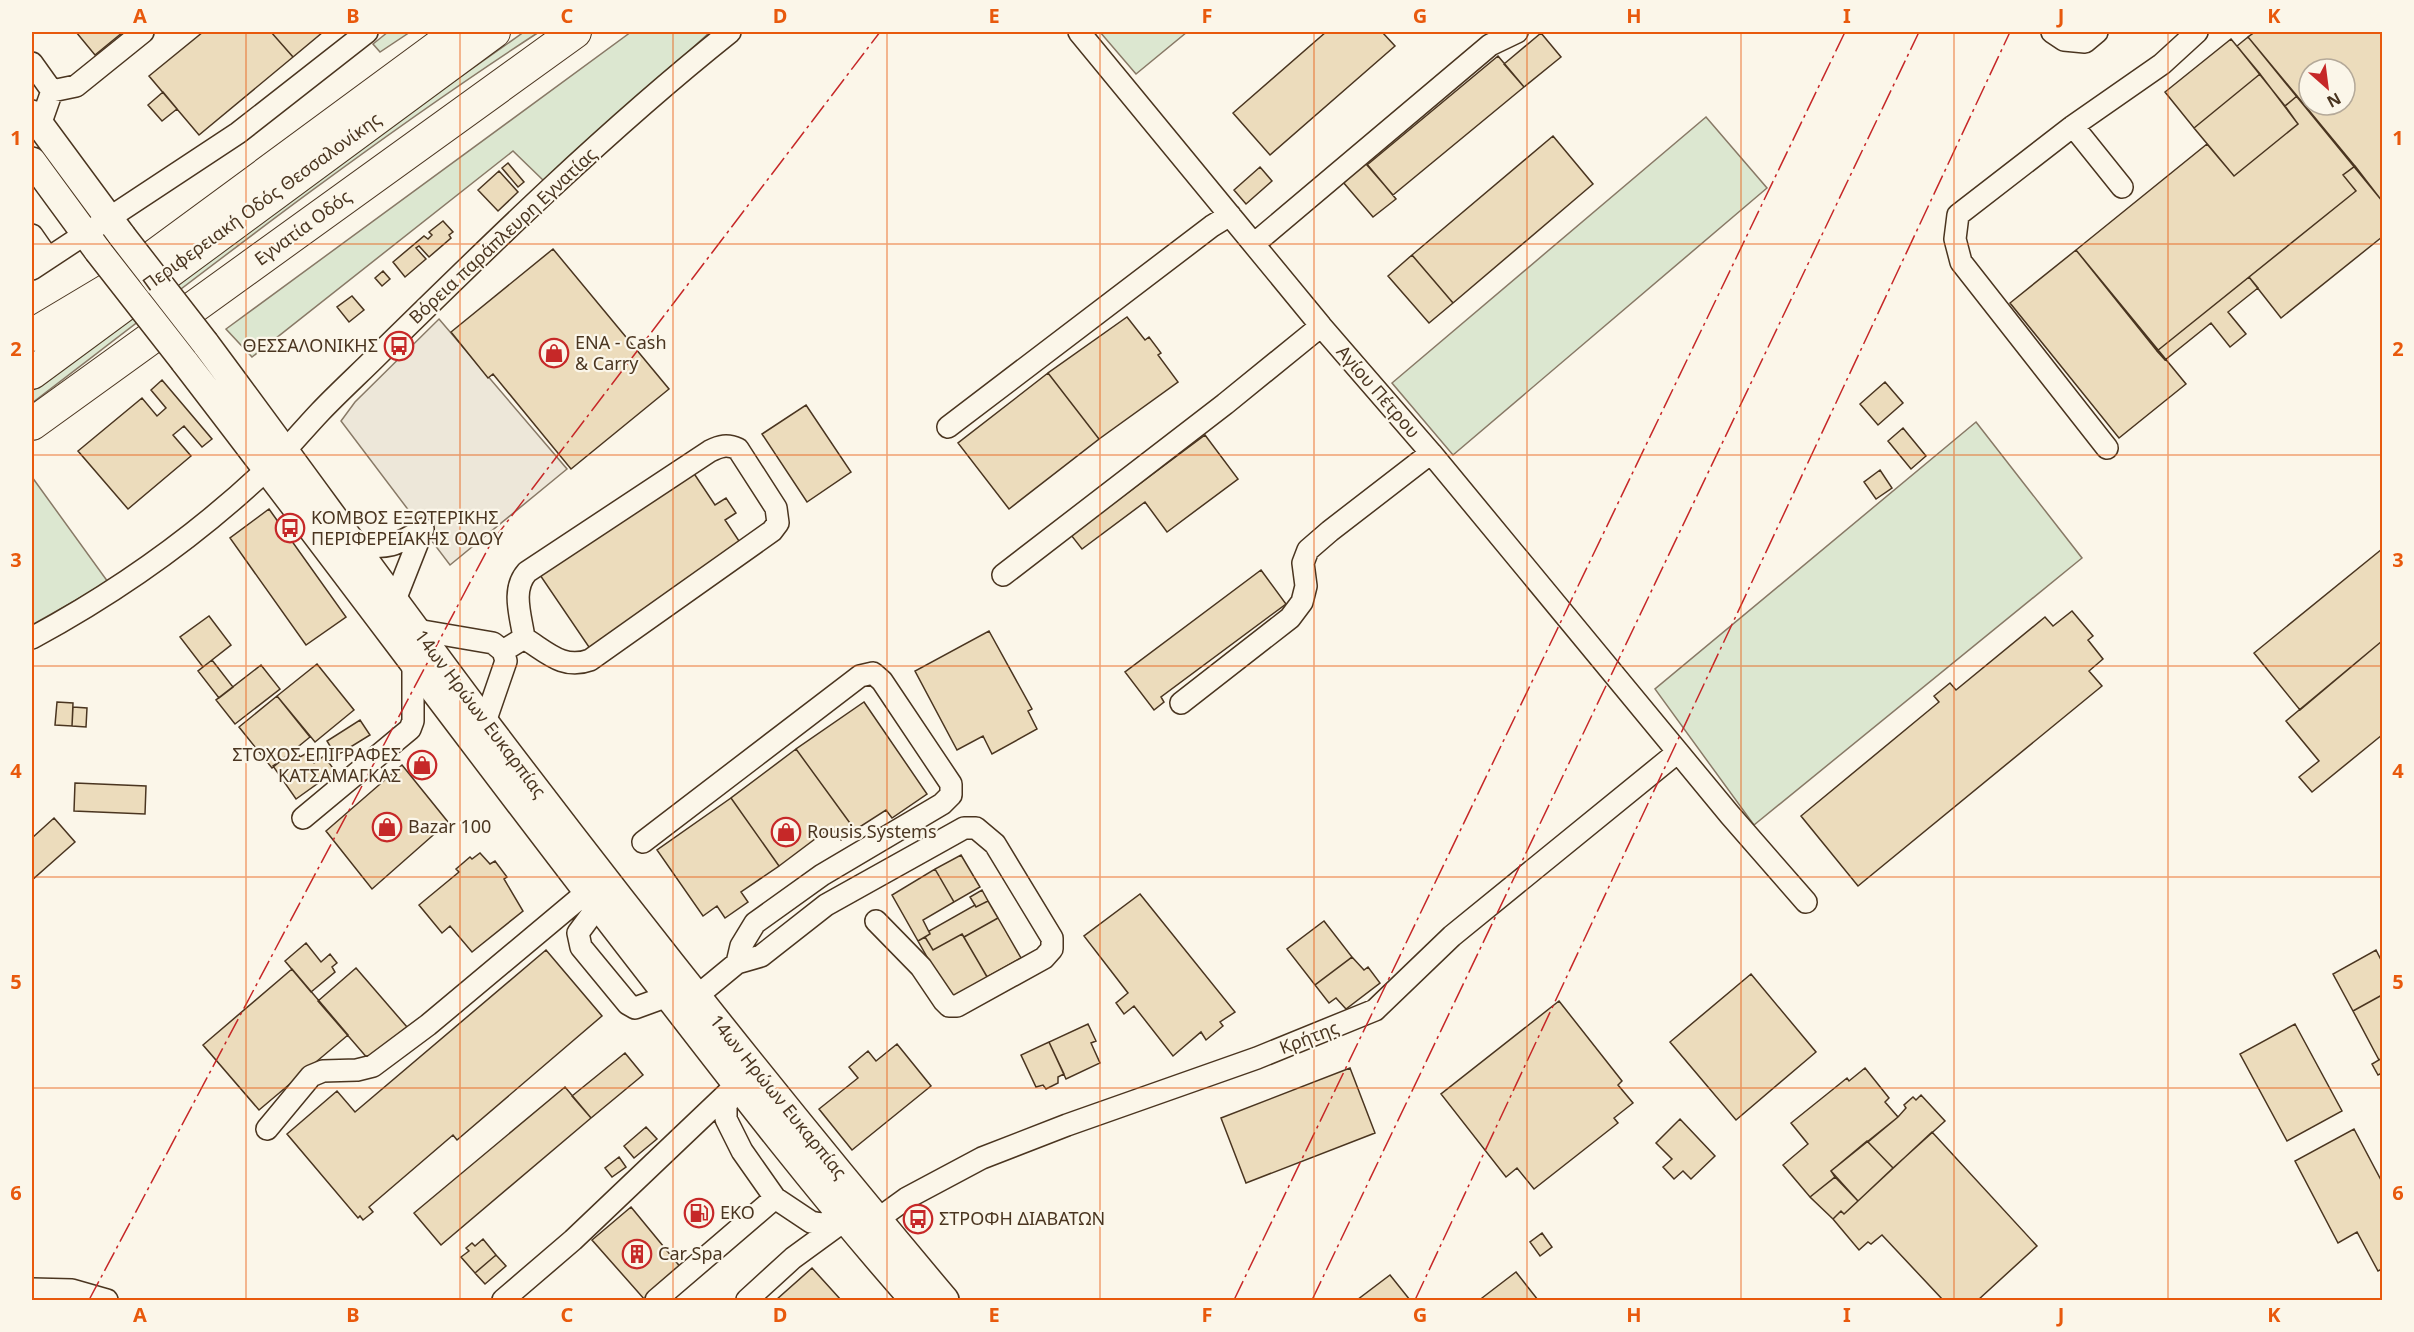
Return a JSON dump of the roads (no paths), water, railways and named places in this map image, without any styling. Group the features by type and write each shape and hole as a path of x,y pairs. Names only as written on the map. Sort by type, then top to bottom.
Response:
{"highway":[{"path":"32,335 109,289 458,32"},
{"name":"Περιφερειακή Οδός Θεσσαλονίκης","path":"32,373 494,32"},
{"name":"Εγνατία Οδός","path":"32,424 575,32"}],"main road":[{"name":"14ων Ηρώων Ευκαρπίας","path":"36,120 205,343 276,460 413,664 736,1085 844,1221 914,1300"},
{"name":"14ων Ηρώων Ευκαρπίας","path":"32,161 184,361 354,546 485,722 697,996 945,1300"}],"street":[{"path":"36,120 52,91 76,86 143,32"},
{"path":"32,235 40,263 92,242 116,227 367,32"},
{"name":"Βόρεια παράπλευρη Εγνατίας","path":"32,638 101,599 160,560 224,507 276,460 330,402 502,234 669,81 730,32"},
{"name":"Αγίου Πέτρου","path":"1079,32 1321,326 1431,453 1730,815 1806,902"},
{"path":"1254,244 1490,45 1517,32"},
{"path":"2052,32 2064,40 2085,42 2097,32"},
{"path":"2108,448 1961,262 1955,239 1958,215 2073,126 2162,64 2197,32"},
{"path":"32,63 52,91"},
{"path":"2073,126 2122,187"},
{"path":"948,427 1212,226 1230,215"},
{"path":"1003,576 1226,404 1321,326"},
{"path":"720,446 738,449 776,508 778,523 772,531 590,660 570,664 562,662 524,638 518,588 519,580 527,572 710,451 720,446"},
{"path":"1181,703 1290,618 1302,602 1306,586 1303,563 1308,550 1431,453"},
{"path":"354,546 383,547 399,544 423,529 395,600"},
{"path":"417,630 493,642 503,651 506,661 485,722"},
{"path":"503,651 524,638"},
{"path":"303,818 410,729 413,664"},
{"path":"643,842 860,676 873,673 882,681 951,784 951,795 942,804 822,875 756,923 741,946 737,963"},
{"name":"Κρήτης","path":"878,1219 907,1198 982,1158 1057,1128 1257,1058 1375,1010 1452,936 1678,752"},
{"path":"697,996 737,963 761,956 826,905 964,828 976,828 995,844 1052,938 1052,949 1044,958 957,1006 950,1006 944,1001 921,967 876,921"},
{"path":"593,899 578,933 581,946 628,1004 635,1008 668,996"},
{"path":"267,1128 311,1076 323,1071 357,1070 373,1066 593,899"},
{"path":"736,1085 726,1106 726,1119 742,1151 775,1198 811,1222 820,1224 844,1221"},
{"path":"503,1300 573,1240 736,1085"},
{"path":"656,1300 775,1198"},
{"path":"747,1300 793,1258 844,1221"},
{"path":"32,1289 72,1290 107,1300"}],"place":[{"name":"ΘΕΣΣΑΛΟΝΙΚΗΣ","path":"399,346"},
{"name":"ENA - Cash & Carry","path":"554,353"},
{"name":"ΚΟΜΒΟΣ ΕΞΩΤΕΡΙΚΗΣ ΠΕΡΙΦΕΡΕΙΑΚΗΣ ΟΔΟΥ","path":"290,528"},
{"name":"ΣΤΟΧΟΣ ΕΠΙΓΡΑΦΕΣ ΚΑΤΣΑΜΑΓΚΑΣ","path":"422,765"},
{"name":"Bazar 100","path":"387,827"},
{"name":"Rousis Systems","path":"786,832"},
{"name":"ΕΚΟ","path":"699,1213"},
{"name":"ΣΤΡΟΦΗ ΔΙΑΒΑΤΩΝ","path":"918,1219"},
{"name":"Car Spa","path":"637,1254"}]}
